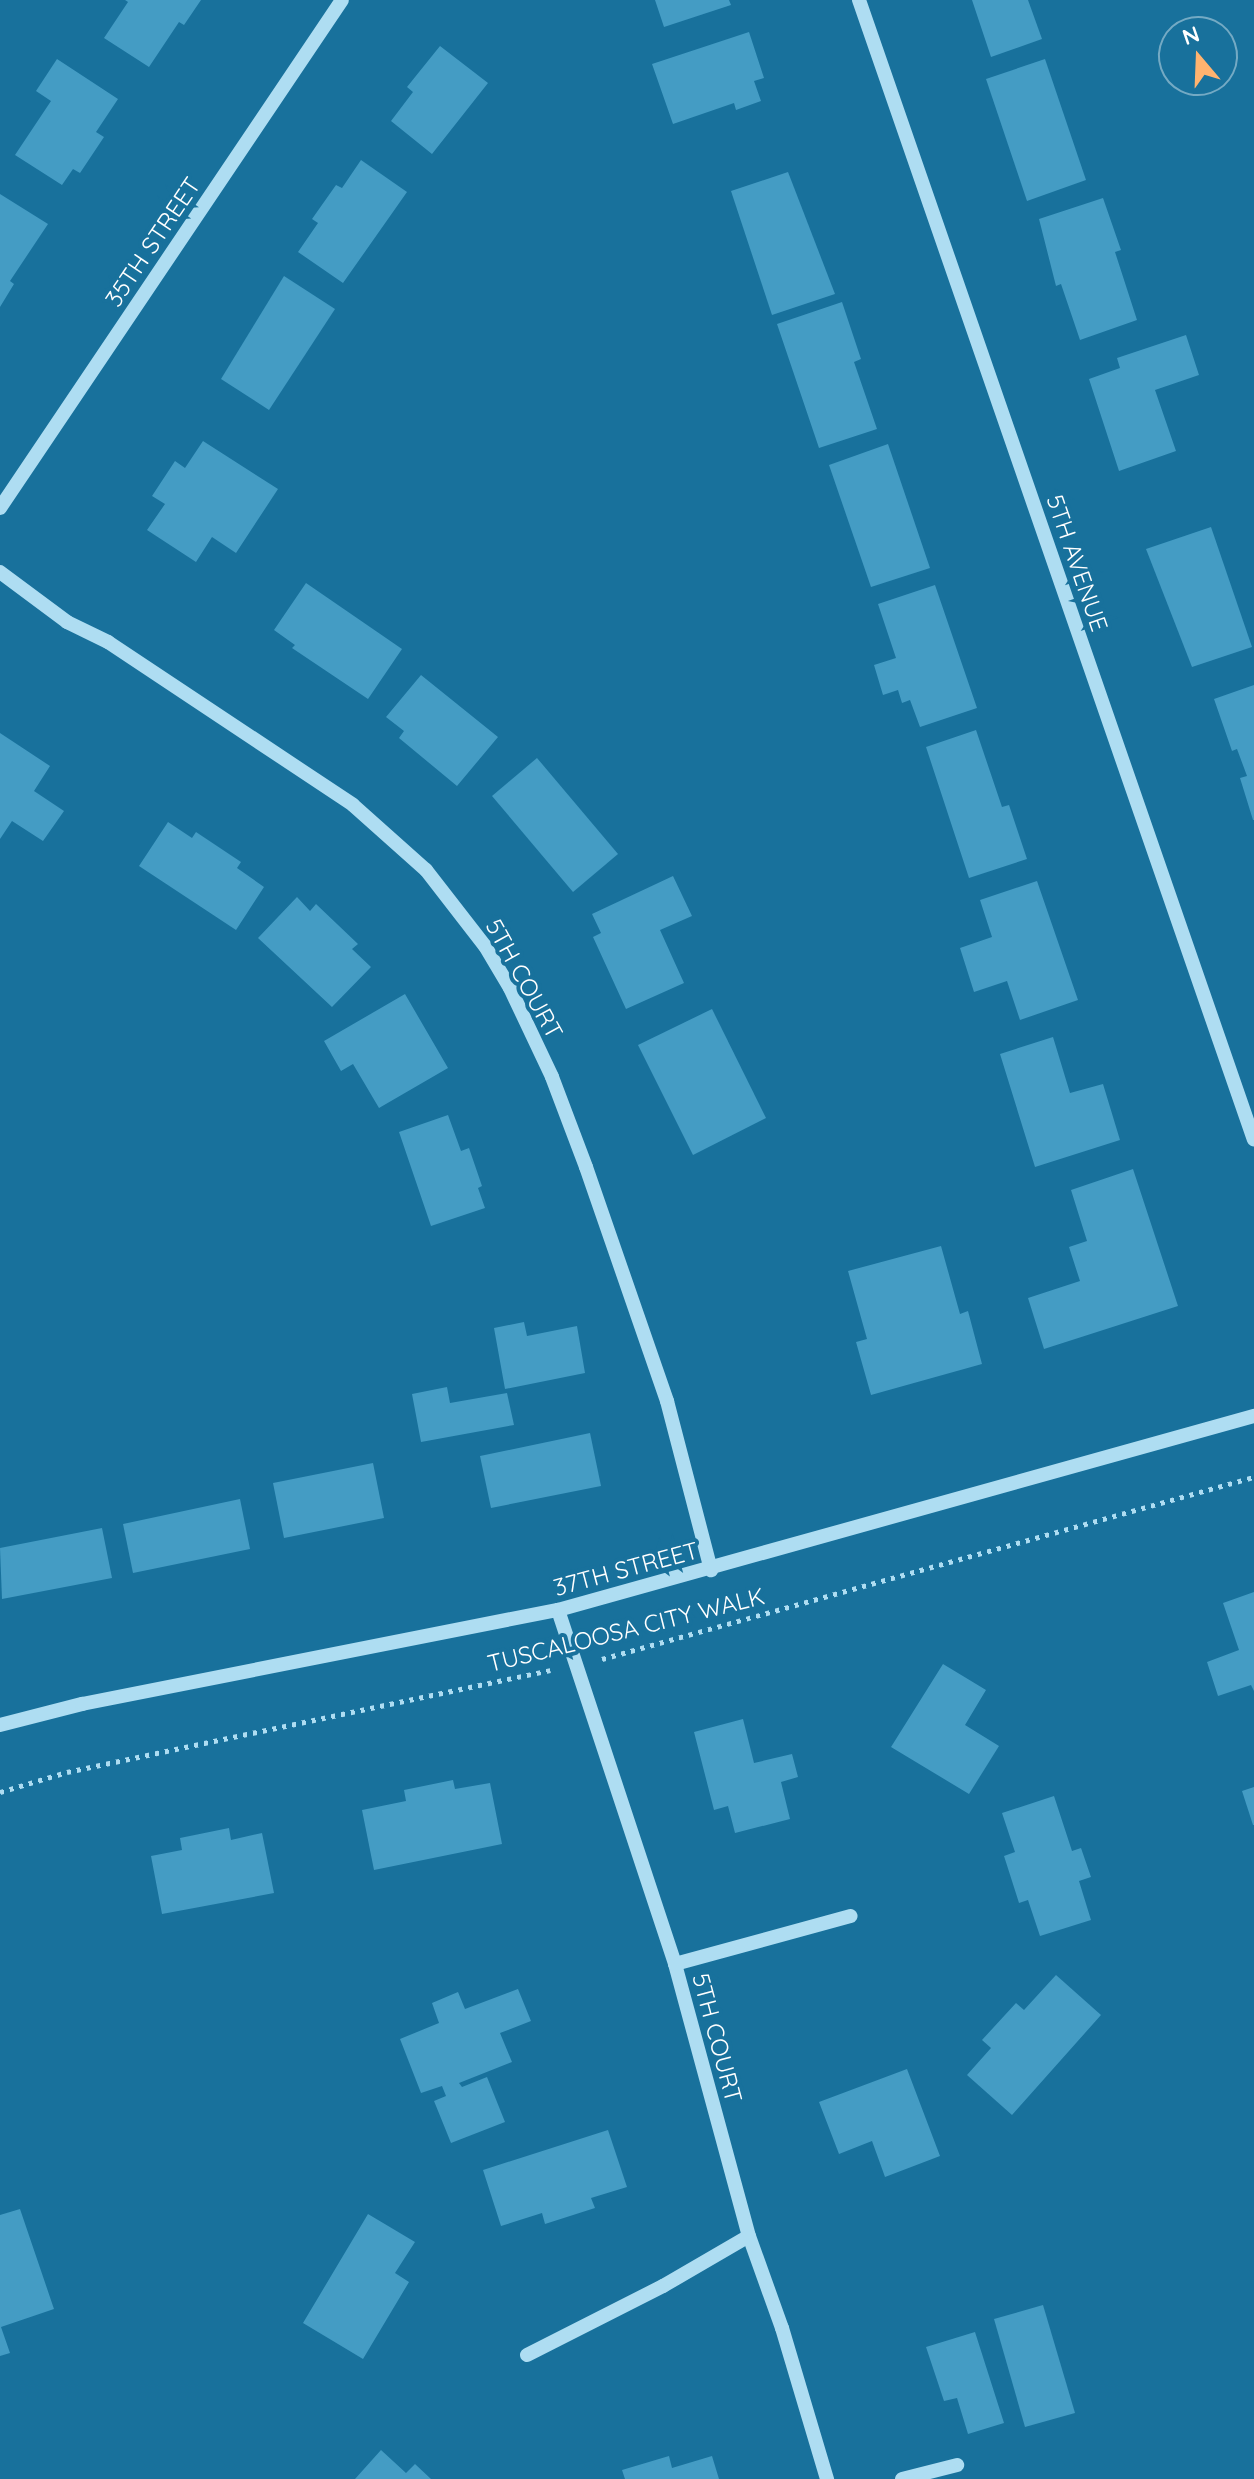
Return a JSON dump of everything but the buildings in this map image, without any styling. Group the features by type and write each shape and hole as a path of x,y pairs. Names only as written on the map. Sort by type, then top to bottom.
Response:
{"street":[{"name":"35TH STREET","path":"0,508 342,0"},
{"name":"5TH AVENUE","path":"859,0 1254,1140"},
{"name":"5TH COURT","path":"0,572 67,622 108,642 353,805 426,870 485,946 510,988 552,1077 586,1167 667,1401 711,1570"},
{"name":"37TH STREET","path":"0,1725 82,1704 558,1610 711,1570 1254,1416"},
{"name":"5TH COURT","path":"558,1610 675,1964 749,2236 782,2328 827,2479"},
{"path":"675,1964 851,1916"},
{"path":"527,2355 663,2286 749,2236"},
{"path":"902,2479 957,2465"}],"path":[{"name":"TUSCALOOSA CITY WALK","path":"0,1792 67,1772 664,1644 1254,1477"}]}
